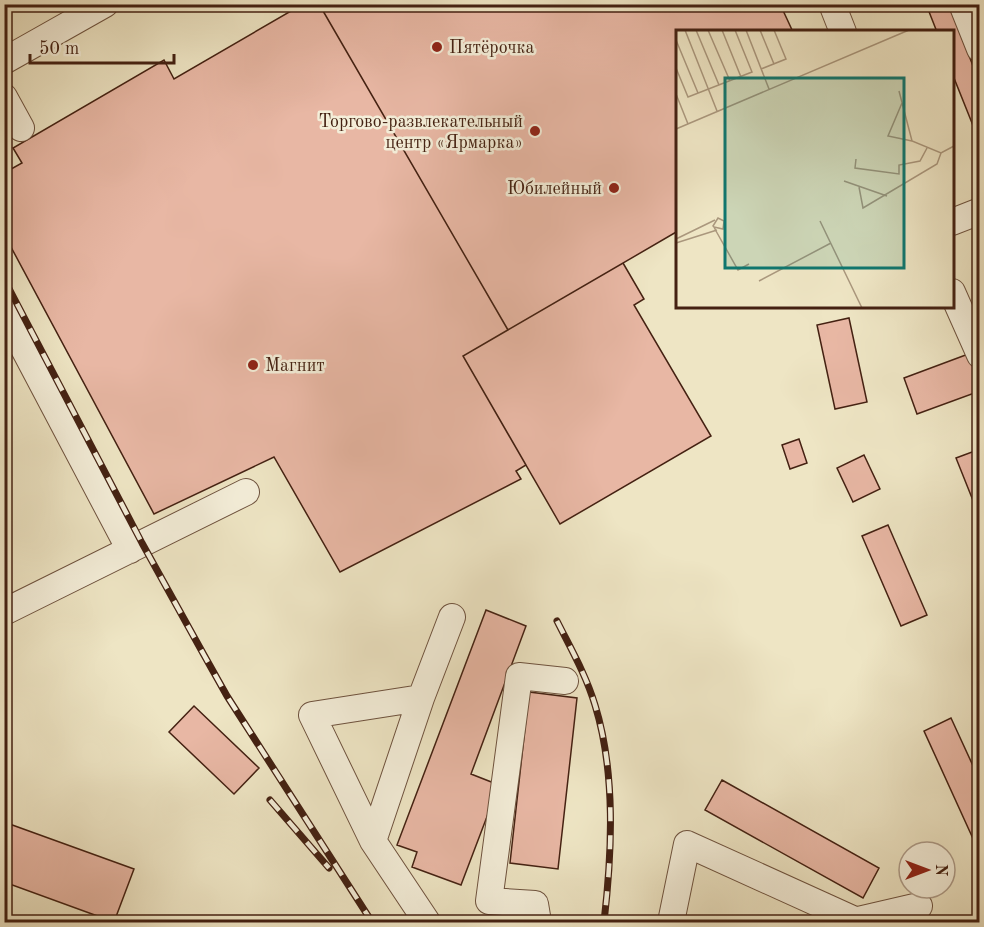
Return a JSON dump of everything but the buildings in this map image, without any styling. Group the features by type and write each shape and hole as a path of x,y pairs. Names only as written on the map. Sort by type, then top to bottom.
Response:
{"street":[{"path":"4,60 105,4"},
{"path":"832,4 842,30"},
{"path":"962,4 977,35"},
{"path":"4,97 21,128"},
{"path":"954,221 980,211"},
{"path":"954,296 980,355"},
{"path":"4,311 130,550"},
{"path":"4,612 246,492"},
{"path":"373,841 421,698 452,617"},
{"path":"538,922 535,904 489,901 519,676 565,681"},
{"path":"421,698 312,715 373,841 427,922"},
{"path":"671,922 687,844 854,922 919,906"}],"railway":[{"path":"4,279 142,543 227,696 372,922"},
{"path":"557,621 578,662 595,705 602,731 610,813 609,869 604,922"},
{"path":"270,800 329,868"}],"place":[{"name":"Пятёрочка","path":"437,47"},
{"name":"Торгово-развлекательный центр «Ярмарка»","path":"535,131"},
{"name":"Юбилейный","path":"614,188"},
{"name":"Магнит","path":"253,365"}]}
